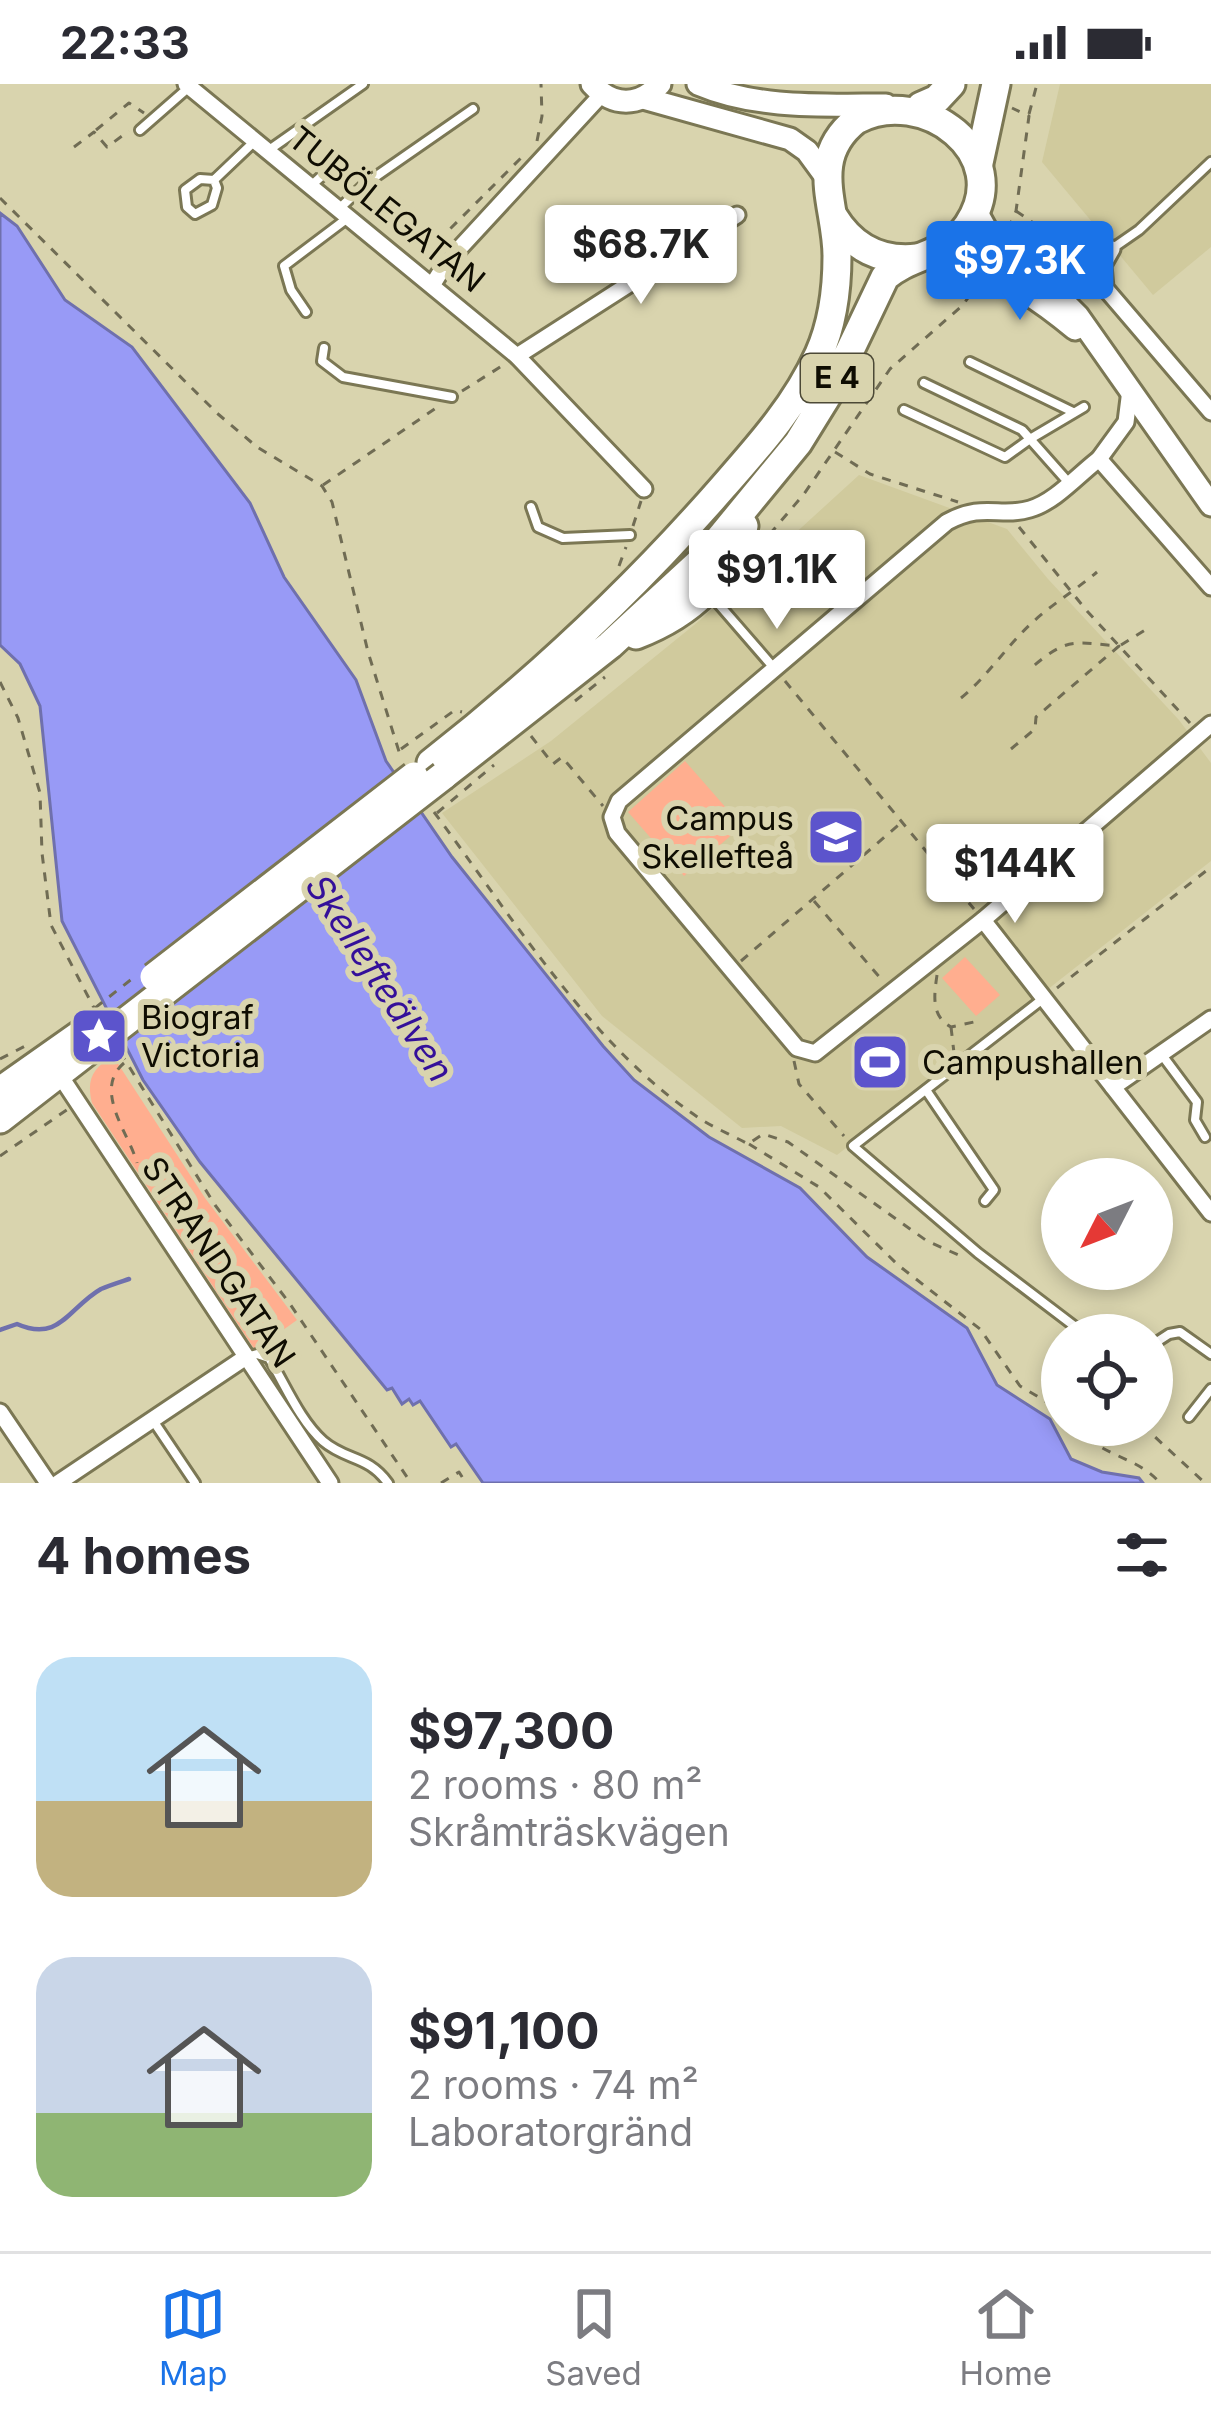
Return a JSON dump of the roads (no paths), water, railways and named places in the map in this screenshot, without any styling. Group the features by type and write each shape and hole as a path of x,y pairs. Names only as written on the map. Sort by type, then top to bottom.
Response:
{"highway":[{"path":"921,106 958,127 979,163 982,181 976,211 960,235 925,257 885,257 856,243 837,222 826,183 832,151 845,130 866,114 892,105 921,106 937,99 951,84"},
{"path":"979,163 999,94"},
{"name":"E 4","path":"437,770 688,528 796,397 820,352 835,289 837,252 826,183"},
{"name":"E 4","path":"0,1091 99,1032 437,770 610,645 687,575 751,505 832,388 885,277 925,257"},
{"path":"610,645 654,628 709,592 740,537 751,505"},
{"name":"E 4","path":"0,1118 59,1074 99,1032"}],"main road":[{"path":"698,84 748,99 803,105 892,105"},
{"path":"597,89 622,102 651,91 790,139 807,152 826,183"},
{"path":"976,211 996,247 1063,299 1211,505"},
{"path":"925,257 974,266 1047,306 1124,381"}],"street":[{"name":"TUBÖLEGATAN","path":"194,87 517,356 644,488"},
{"path":"433,284 446,262 597,89"},
{"path":"517,356 737,215"},
{"path":"1112,249 1103,265 1105,288 1211,412"},
{"path":"1124,381 1126,422 1099,459 1041,505 1026,511 968,511 947,522 619,802 612,818 617,833 797,1048 815,1053 983,920 1211,724"},
{"path":"1099,459 1211,587"},
{"path":"983,920 1211,1213"},
{"path":"1113,1087 1211,1019"},
{"name":"STRANDGATAN","path":"59,1074 330,1483"},
{"path":"58,1483 246,1357"},
{"path":"0,1412 48,1483"}],"lane":[{"path":"214,180 217,188 212,205 195,214 187,207 184,190 200,179 214,180 363,84"},
{"path":"140,130 194,87"},
{"path":"306,312 291,290 284,266 345,212 365,184 473,109"},
{"path":"311,185 337,162"},
{"path":"1112,249 1211,162"},
{"path":"324,348 322,361 343,377 452,397"},
{"path":"904,410 1005,458 1079,410 970,362"},
{"path":"924,383 1022,430 1069,483"},
{"path":"531,508 538,527 563,538 630,535"},
{"path":"709,592 773,668"},
{"path":"1044,998 853,1146 1059,1314"},
{"path":"1161,1054 1197,1102 1196,1120 1205,1137"},
{"path":"926,1090 994,1190 986,1201"},
{"path":"1173,1333 1180,1332 1211,1354"},
{"path":"246,1357 269,1358 319,1438 367,1461 388,1483"},
{"path":"1189,1417 1211,1389"},
{"path":"152,1419 195,1483"}],"water":[{"name":"Skellefteälven","path":"0,213 17,226 65,300 132,347 250,503 284,577 356,680 386,761 452,857 603,1046 634,1080 709,1137 800,1188 867,1257 967,1328 997,1385 1041,1413 1041,1446 1064,1446 1071,1459 1143,1483 483,1483 420,1401 413,1405 409,1399 402,1404 392,1388 387,1390 200,1162 143,1080 62,921 40,706 20,664 0,645"}],"waterway":[{"path":"0,1330 17,1324 32,1329 54,1326 101,1289 129,1279"}],"place":[{"name":"Campus Skellefteå","path":"836,837"},
{"name":"Biograf Victoria","path":"99,1036"},
{"name":"Campushallen","path":"880,1062"}]}
